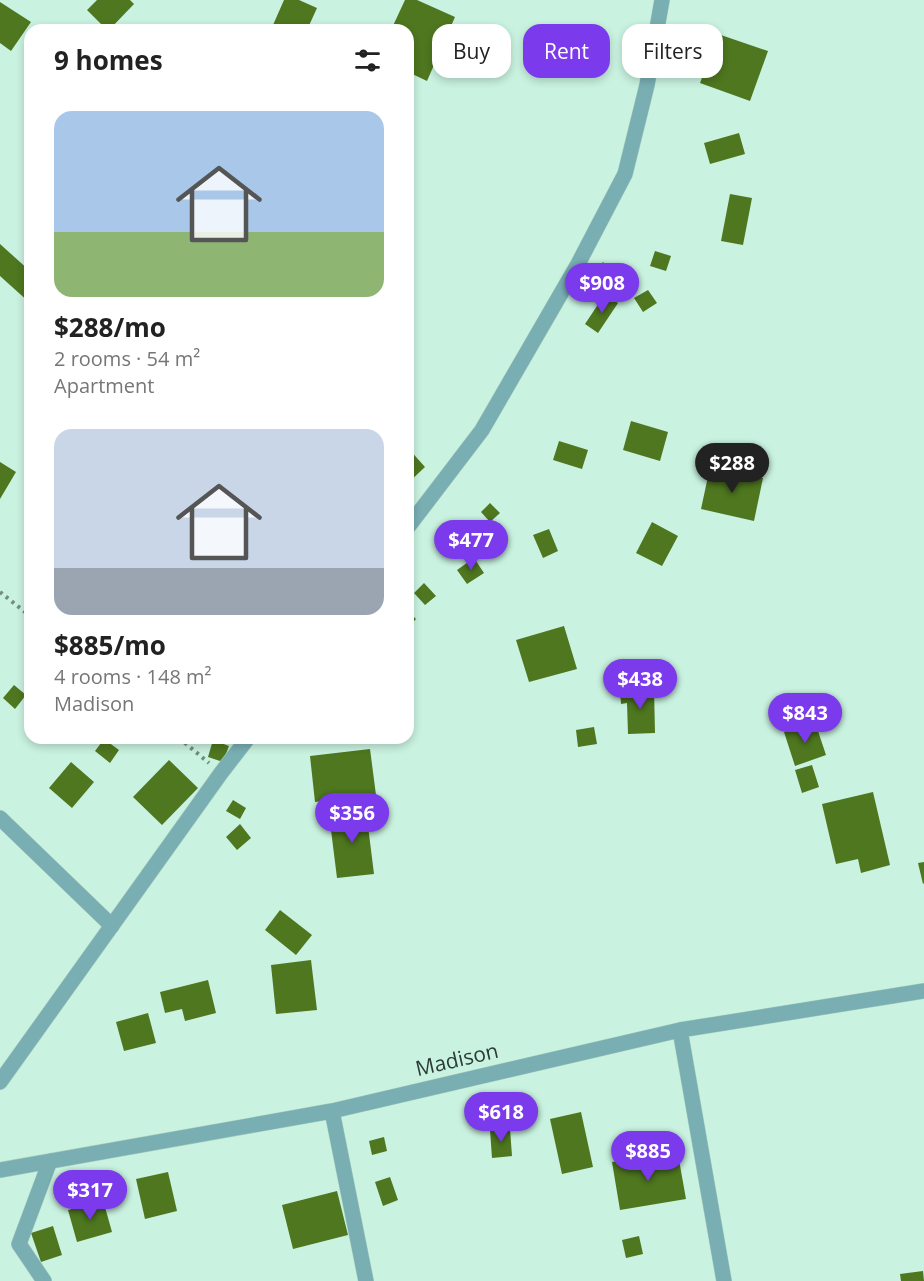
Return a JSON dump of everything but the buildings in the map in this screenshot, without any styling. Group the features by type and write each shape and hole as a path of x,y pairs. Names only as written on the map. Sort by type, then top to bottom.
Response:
{"street":[{"path":"414,519 482,430 578,264 625,174 647,84 662,0"},
{"path":"0,1082 243,744"},
{"path":"0,818 112,926"},
{"name":"Madison","path":"0,1170 332,1111 680,1030 924,991"},
{"path":"680,1030 724,1281"},
{"path":"332,1111 366,1281"},
{"path":"44,1281 19,1245 50,1161"}],"path":[{"path":"0,592 24,611"},
{"path":"186,744 221,773"}]}
